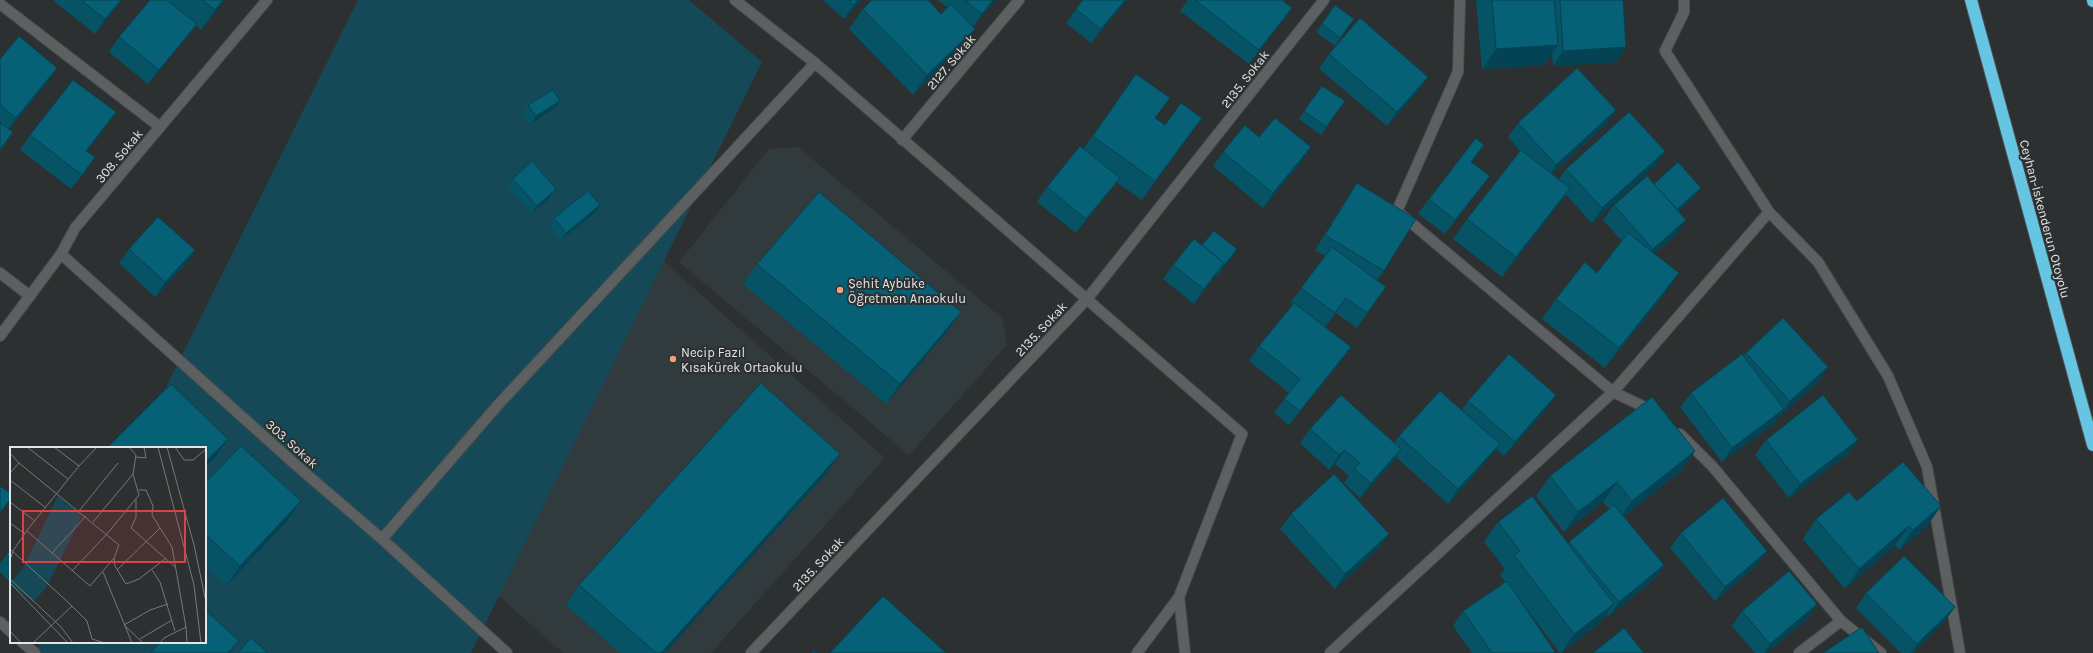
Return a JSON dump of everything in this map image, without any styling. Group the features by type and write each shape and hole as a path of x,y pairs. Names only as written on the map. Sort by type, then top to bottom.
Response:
{"highway":[{"name":"Ceyhan-İskenderun Otoyolu","path":"1971,0 2093,445"}],"street":[{"name":"308. Sokak","path":"0,336 61,254 75,228 267,0"},
{"path":"735,0 815,63 1242,434 1179,597 1137,653"},
{"name":"2127. Sokak","path":"902,140 1019,0"},
{"name":"2135. Sokak","path":"751,653 1087,299 1324,0"},
{"path":"1460,0 1458,72 1397,211 1612,392 1660,415"},
{"path":"1684,0 1684,12 1665,51 1769,212 1818,262 1888,376 1926,468 1960,653"},
{"path":"0,4 160,128"},
{"path":"382,539 497,406 815,63"},
{"path":"1330,653 1612,392 1769,212"},
{"name":"303. Sokak","path":"61,254 297,466 382,539 507,653"},
{"path":"0,273 30,296"},
{"path":"1670,425 1713,468 1842,621 1881,653"},
{"path":"1179,597 1185,653"},
{"path":"1799,653 1842,621"},
{"path":"0,622 10,631"},
{"path":"23,643 35,653"}],"shaded area":[{"path":"358,0 689,0 762,62 471,653 35,653 40,643 206,643 206,447 136,447"},
{"name":"Şehit Aybüke Öğretmen Anaokulu","path":"798,147 1002,318 1007,345 909,455 679,262 769,149"},
{"name":"Necip Fazıl Kısakürek Ortaokulu","path":"662,260 885,458 711,653 563,653 422,528"}],"building":[{"path":"81,0 121,0 105,19"},
{"path":"150,0 167,0 197,24 159,70 119,37"},
{"path":"202,0 223,0 215,10"},
{"path":"849,0 858,0 854,5"},
{"path":"872,0 928,0 941,14 951,4 975,29 927,75 863,9"},
{"path":"965,0 993,0 982,14"},
{"path":"1083,0 1125,0 1101,29 1076,9"},
{"path":"1195,0 1282,0 1292,8 1259,50"},
{"path":"1492,0 1554,0 1558,45 1496,49"},
{"path":"1560,0 1623,0 1626,47 1563,51"},
{"path":"1335,5 1354,19 1340,38 1322,24"},
{"path":"1360,18 1428,77 1397,112 1329,54"},
{"path":"19,36 57,68 16,118 0,105 0,59"},
{"path":"1577,68 1616,110 1556,165 1518,123"},
{"path":"1136,74 1170,98 1155,118 1165,125 1181,103 1202,118 1155,181 1093,136"},
{"path":"73,80 116,112 86,151 95,157 82,175 30,135"},
{"path":"1322,86 1345,101 1326,127 1304,111"},
{"path":"553,90 560,101 536,116 528,105"},
{"path":"1629,112 1665,151 1602,208 1566,169"},
{"path":"1275,118 1311,147 1273,193 1223,152 1245,125 1259,137"},
{"path":"0,123 13,132 0,150"},
{"path":"1476,138 1484,145 1471,162 1490,176 1455,220 1429,199"},
{"path":"1080,146 1120,178 1086,219 1047,187"},
{"path":"1521,150 1570,188 1516,257 1467,219"},
{"path":"532,161 556,189 537,206 513,179"},
{"path":"1678,162 1701,188 1677,209 1654,184"},
{"path":"1647,176 1686,220 1653,249 1614,205"},
{"path":"1357,183 1416,219 1384,271 1325,235"},
{"path":"588,191 600,205 566,233 554,218"},
{"path":"819,192 961,312 900,384 757,264"},
{"path":"158,217 195,250 165,282 129,249"},
{"path":"1214,231 1237,249 1222,268 1224,263 1202,245"},
{"path":"1628,233 1679,273 1619,348 1556,299 1585,262 1597,273"},
{"path":"1194,239 1224,263 1204,289 1173,265"},
{"path":"1332,247 1386,287 1367,313 1346,298 1335,313 1301,288"},
{"path":"1294,303 1351,347 1300,411 1284,399 1300,379 1259,346"},
{"path":"1783,318 1828,367 1790,401 1746,353"},
{"path":"1509,354 1556,395 1515,442 1468,401"},
{"path":"1742,354 1784,409 1732,448 1691,393"},
{"path":"761,383 840,454 661,653 656,653 579,585"},
{"path":"171,384 228,439 206,461 206,447 109,446"},
{"path":"1440,391 1500,444 1458,489 1399,436"},
{"path":"1341,395 1401,449 1371,483 1354,469 1360,463 1345,450 1339,455 1310,429"},
{"path":"1823,395 1858,440 1800,484 1766,440"},
{"path":"1652,397 1695,451 1632,501 1617,482 1578,512 1550,476"},
{"path":"241,446 301,501 240,566 206,535 206,482"},
{"path":"1903,462 1941,506 1913,530 1909,526 1859,569 1816,519 1849,492 1857,501"},
{"path":"1334,474 1389,534 1345,574 1291,514"},
{"path":"0,486 10,493 10,499 0,513"},
{"path":"1532,496 1614,604 1574,634 1514,555 1520,551 1498,522"},
{"path":"1723,498 1767,551 1725,587 1681,533"},
{"path":"1614,505 1664,565 1619,602 1569,542"},
{"path":"10,551 10,558 6,555"},
{"path":"1904,556 1955,607 1917,644 1866,593"},
{"path":"1789,571 1817,604 1770,644 1742,611"},
{"path":"1507,581 1555,652 1492,653 1463,611"},
{"path":"883,596 946,653 830,653"},
{"path":"206,611 239,641 228,653 151,653 159,643 206,643"},
{"path":"1862,627 1879,653 1823,653"},
{"path":"1624,628 1644,653 1593,653"},
{"path":"251,638 268,653 238,653"}],"place":[{"name":"Şehit Aybüke Öğretmen Anaokulu","path":"840,290"},
{"name":"Necip Fazıl Kısakürek Ortaokulu","path":"673,359"}]}
